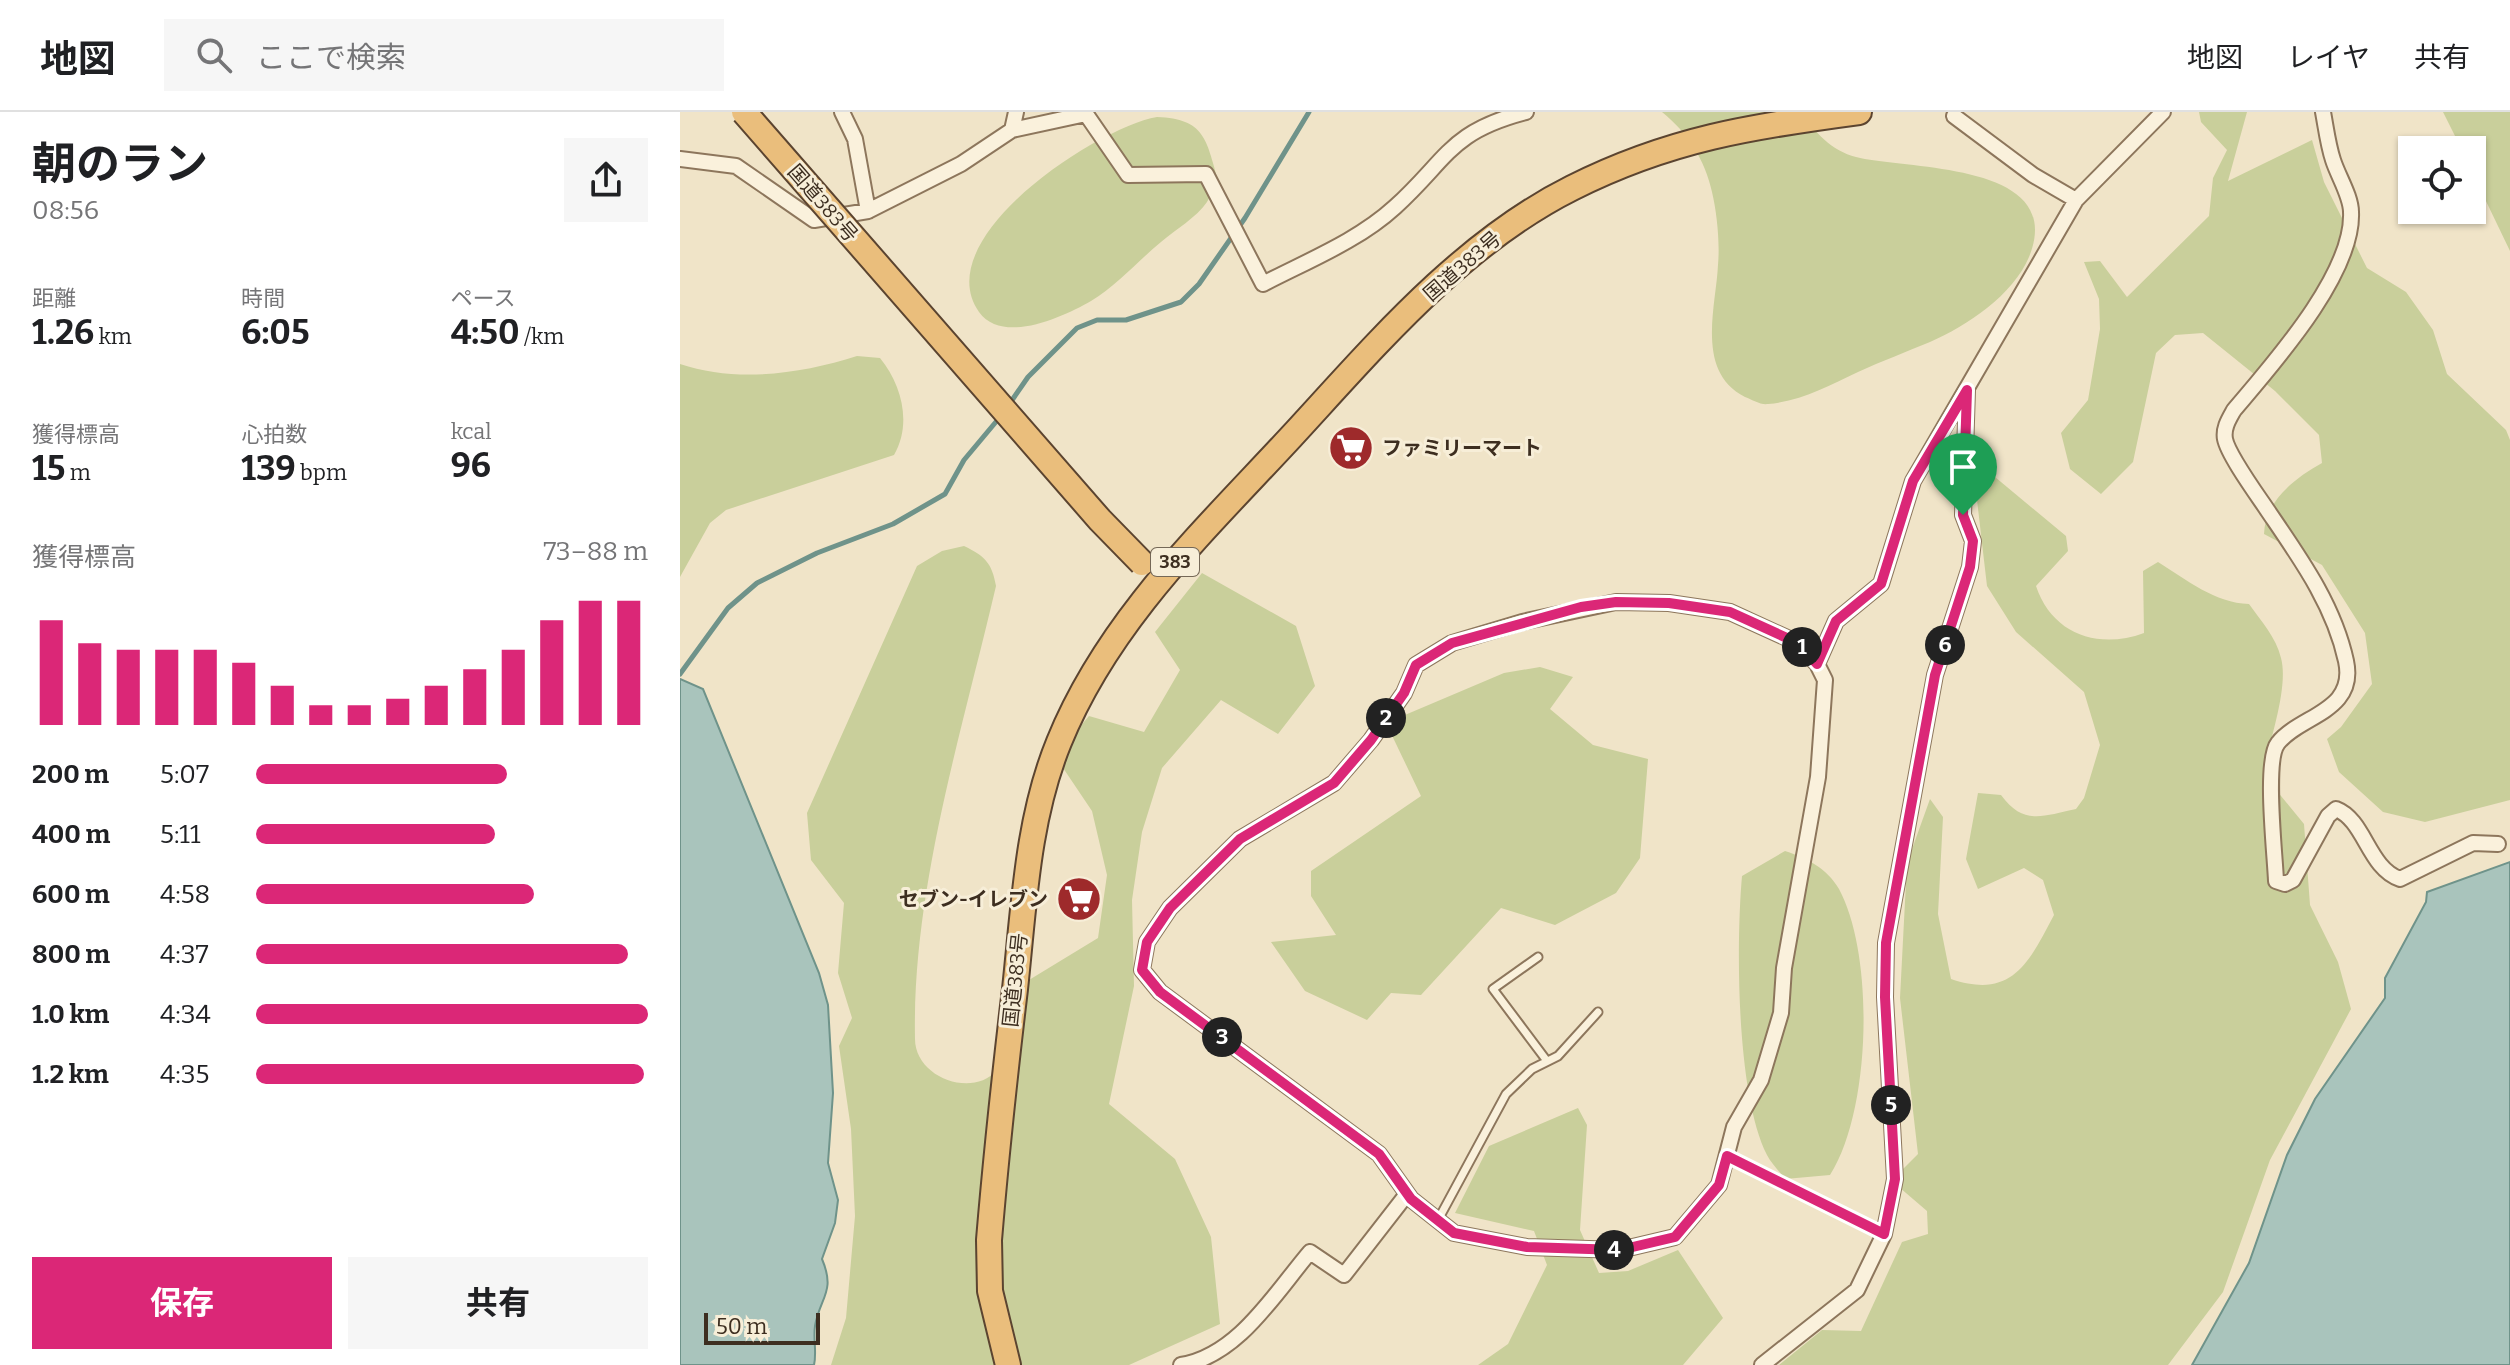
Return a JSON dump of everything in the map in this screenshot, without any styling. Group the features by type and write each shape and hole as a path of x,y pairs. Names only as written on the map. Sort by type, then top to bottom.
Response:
{"highway":[{"name":"国道383号","path":"744,112 1100,520 1151,571"},
{"name":"国道383号","path":"1008,1365 990,1291 989,1240 999,1113 1025,878 1058,743 1151,571 1442,280 1502,230 1567,190 1664,147 1743,127 1859,112"}],"street":[{"path":"842,112 855,139 868,211"},
{"path":"1012,130 1016,112"},
{"path":"680,159 736,166 814,220 868,211 961,164 1012,130 1086,114 1128,175 1206,174 1263,284 1358,235 1395,208 1460,139 1491,121 1526,112"},
{"path":"1817,664 1836,621 1881,584 1913,481 2076,200 2163,112"},
{"path":"2323,112 2332,157 2352,211 2347,239 2336,271 2314,308 2234,410 2226,424 2225,439 2245,477 2326,600 2347,664 2345,686 2334,705 2277,743 2269,767 2276,881 2285,884 2293,880 2328,816 2336,809 2346,813 2369,851 2393,877 2400,879 2473,843 2498,844"},
{"path":"1954,116 2033,175 2076,200"},
{"path":"1762,1365 1857,1290 1884,1234 1895,1179 1885,997 1886,943 1935,675 1970,567 1973,541 1963,515 1967,390"},
{"path":"1616,602 1669,603 1730,612 1798,643 1817,664 1825,680 1818,777 1784,968 1781,1013 1761,1080 1734,1127 1719,1185 1675,1237 1620,1250 1527,1247 1454,1233 1407,1194 1379,1154 1160,992 1142,970 1147,942 1170,908 1240,839 1334,783 1387,717 1416,665 1452,643 1581,607 1616,602"},
{"path":"1181,1365 1215,1354 1240,1335 1310,1252 1344,1275 1407,1194"}],"lane":[{"path":"1538,957 1493,989 1547,1061"},
{"path":"1438,1220 1506,1094 1532,1069 1558,1056 1598,1012"},
{"path":"1727,1156 1884,1234"}],"green space":[{"path":"1662,112 1802,112 1824,140 1847,154 1943,169 1976,176 2005,187 2025,203 2035,226 2029,257 2012,284 1987,308 1944,335 1804,396 1768,404 1756,402 1729,386 1719,372 1712,337 1719,247 1714,200 1705,169 1694,148"},
{"path":"2199,112 2247,112 2228,181 2312,140 2324,182 2367,268 2406,292 2433,330 2447,374 2506,430 2510,440 2510,800 2425,822 2383,812 2339,772 2327,739 2341,727 2372,684 2365,633 2322,565 2264,534 2270,511 2283,492 2322,463 2319,435 2275,391 2203,333 2175,335 2156,353 2133,462 2101,494 2070,469 2061,433 2088,400 2100,329 2099,299 2084,262 2100,261 2127,297 2209,216 2213,178 2227,150 2201,122"},
{"path":"2443,112 2510,112 2510,251 2486,201 2486,136 2455,136"},
{"path":"1157,117 1185,122 1201,134 1206,143 1218,180 1203,208 1091,301 1034,325 1003,326 990,322 979,312 969,283 977,252 997,220 1026,190 1061,164 1097,141 1130,125"},
{"path":"857,356 880,358 899,392 902,431 894,455 726,510 710,523 680,577 680,364 701,370 746,375 814,368"},
{"path":"1977,462 2066,536 2068,551 2036,586 2053,616 2065,626 2079,634 2110,640 2144,633 2143,571 2158,562 2213,595 2249,604 2268,630 2276,643 2283,670 2277,715 2263,774 2304,824 2310,905 2338,962 2351,1009 2270,1160 2223,1292 2168,1365 1779,1365 1822,1330 1861,1331 1902,1242 1928,1234 1927,1211 1899,1187 1903,1169 1918,1154 1900,998 1907,863 1930,799 1943,817 1938,914 1951,979 1972,984 2004,980 2027,961 2054,915 2043,880 2024,868 1978,889 1966,859 1978,793 2001,795 2009,805 2026,815 2043,816 2076,809 2084,798 2100,745 2084,692 2016,632 1987,586 1977,500"},
{"path":"964,546 986,561 996,586 930,868 916,982 917,1052 924,1064 947,1080 974,1083 986,1079 997,1070 1015,1039 1029,980 1098,938 1107,875 1092,811 1055,756 1089,716 1144,732 1180,670 1155,632 1202,573 1296,626 1315,686 1278,734 1221,700 1162,768 1142,832 1132,900 1134,986 1109,1104 1175,1159 1211,1237 1220,1324 1129,1365 831,1365 846,1318 855,1216 851,1129 839,1046 852,1018 838,973 844,903 811,860 807,813 917,566 942,551"},
{"path":"1540,667 1573,677 1550,709 1593,745 1648,759 1640,858 1616,893 1555,925 1501,908 1421,995 1391,993 1367,1020 1305,991 1271,942 1336,935 1311,896 1311,871 1421,796 1386,723 1504,673"},
{"path":"1785,851 1815,865 1839,889 1851,918 1859,953 1863,1033 1854,1113 1844,1147 1830,1175 1785,1179 1767,1155 1749,1095 1741,1018 1739,940 1742,876"},
{"path":"1578,1108 1587,1125 1580,1230 1599,1273 1628,1271 1678,1250 1723,1318 1683,1365 1478,1365 1508,1344 1547,1265 1534,1231 1455,1213 1489,1146"}],"water":[{"path":"680,679 703,689 819,973 828,1005 833,1093 828,1163 838,1200 835,1223 822,1259 828,1279 815,1326 814,1365 680,1365"},
{"path":"2510,862 2510,1365 2192,1365 2249,1263 2287,1155 2315,1099 2385,998 2385,978 2426,902 2427,892"}],"waterway":[{"path":"1008,406 1028,377 1077,328 1097,320 1126,320 1181,302 1199,284 1245,218 1309,112"},
{"path":"680,674 728,608 757,583 817,553 893,524 945,494 964,460 1000,417"}],"place":[{"name":"ファミリーマート","path":"1351,448"},
{"name":"セブン-イレブン","path":"1079,899"}],"route":[{"path":"1967,390 1963,515 1973,541 1970,567 1935,675 1886,943 1885,997 1895,1179 1884,1234 1727,1156 1719,1185 1675,1237 1620,1250 1527,1247 1454,1233 1411,1199 1379,1154 1294,1088 1160,992 1142,970 1147,942 1170,908 1197,879 1240,839 1334,783 1371,740 1404,693 1416,665 1452,643 1581,607 1616,602 1669,603 1730,612 1765,631 1798,643 1817,664 1836,621 1881,584 1913,481 1967,390"}]}
